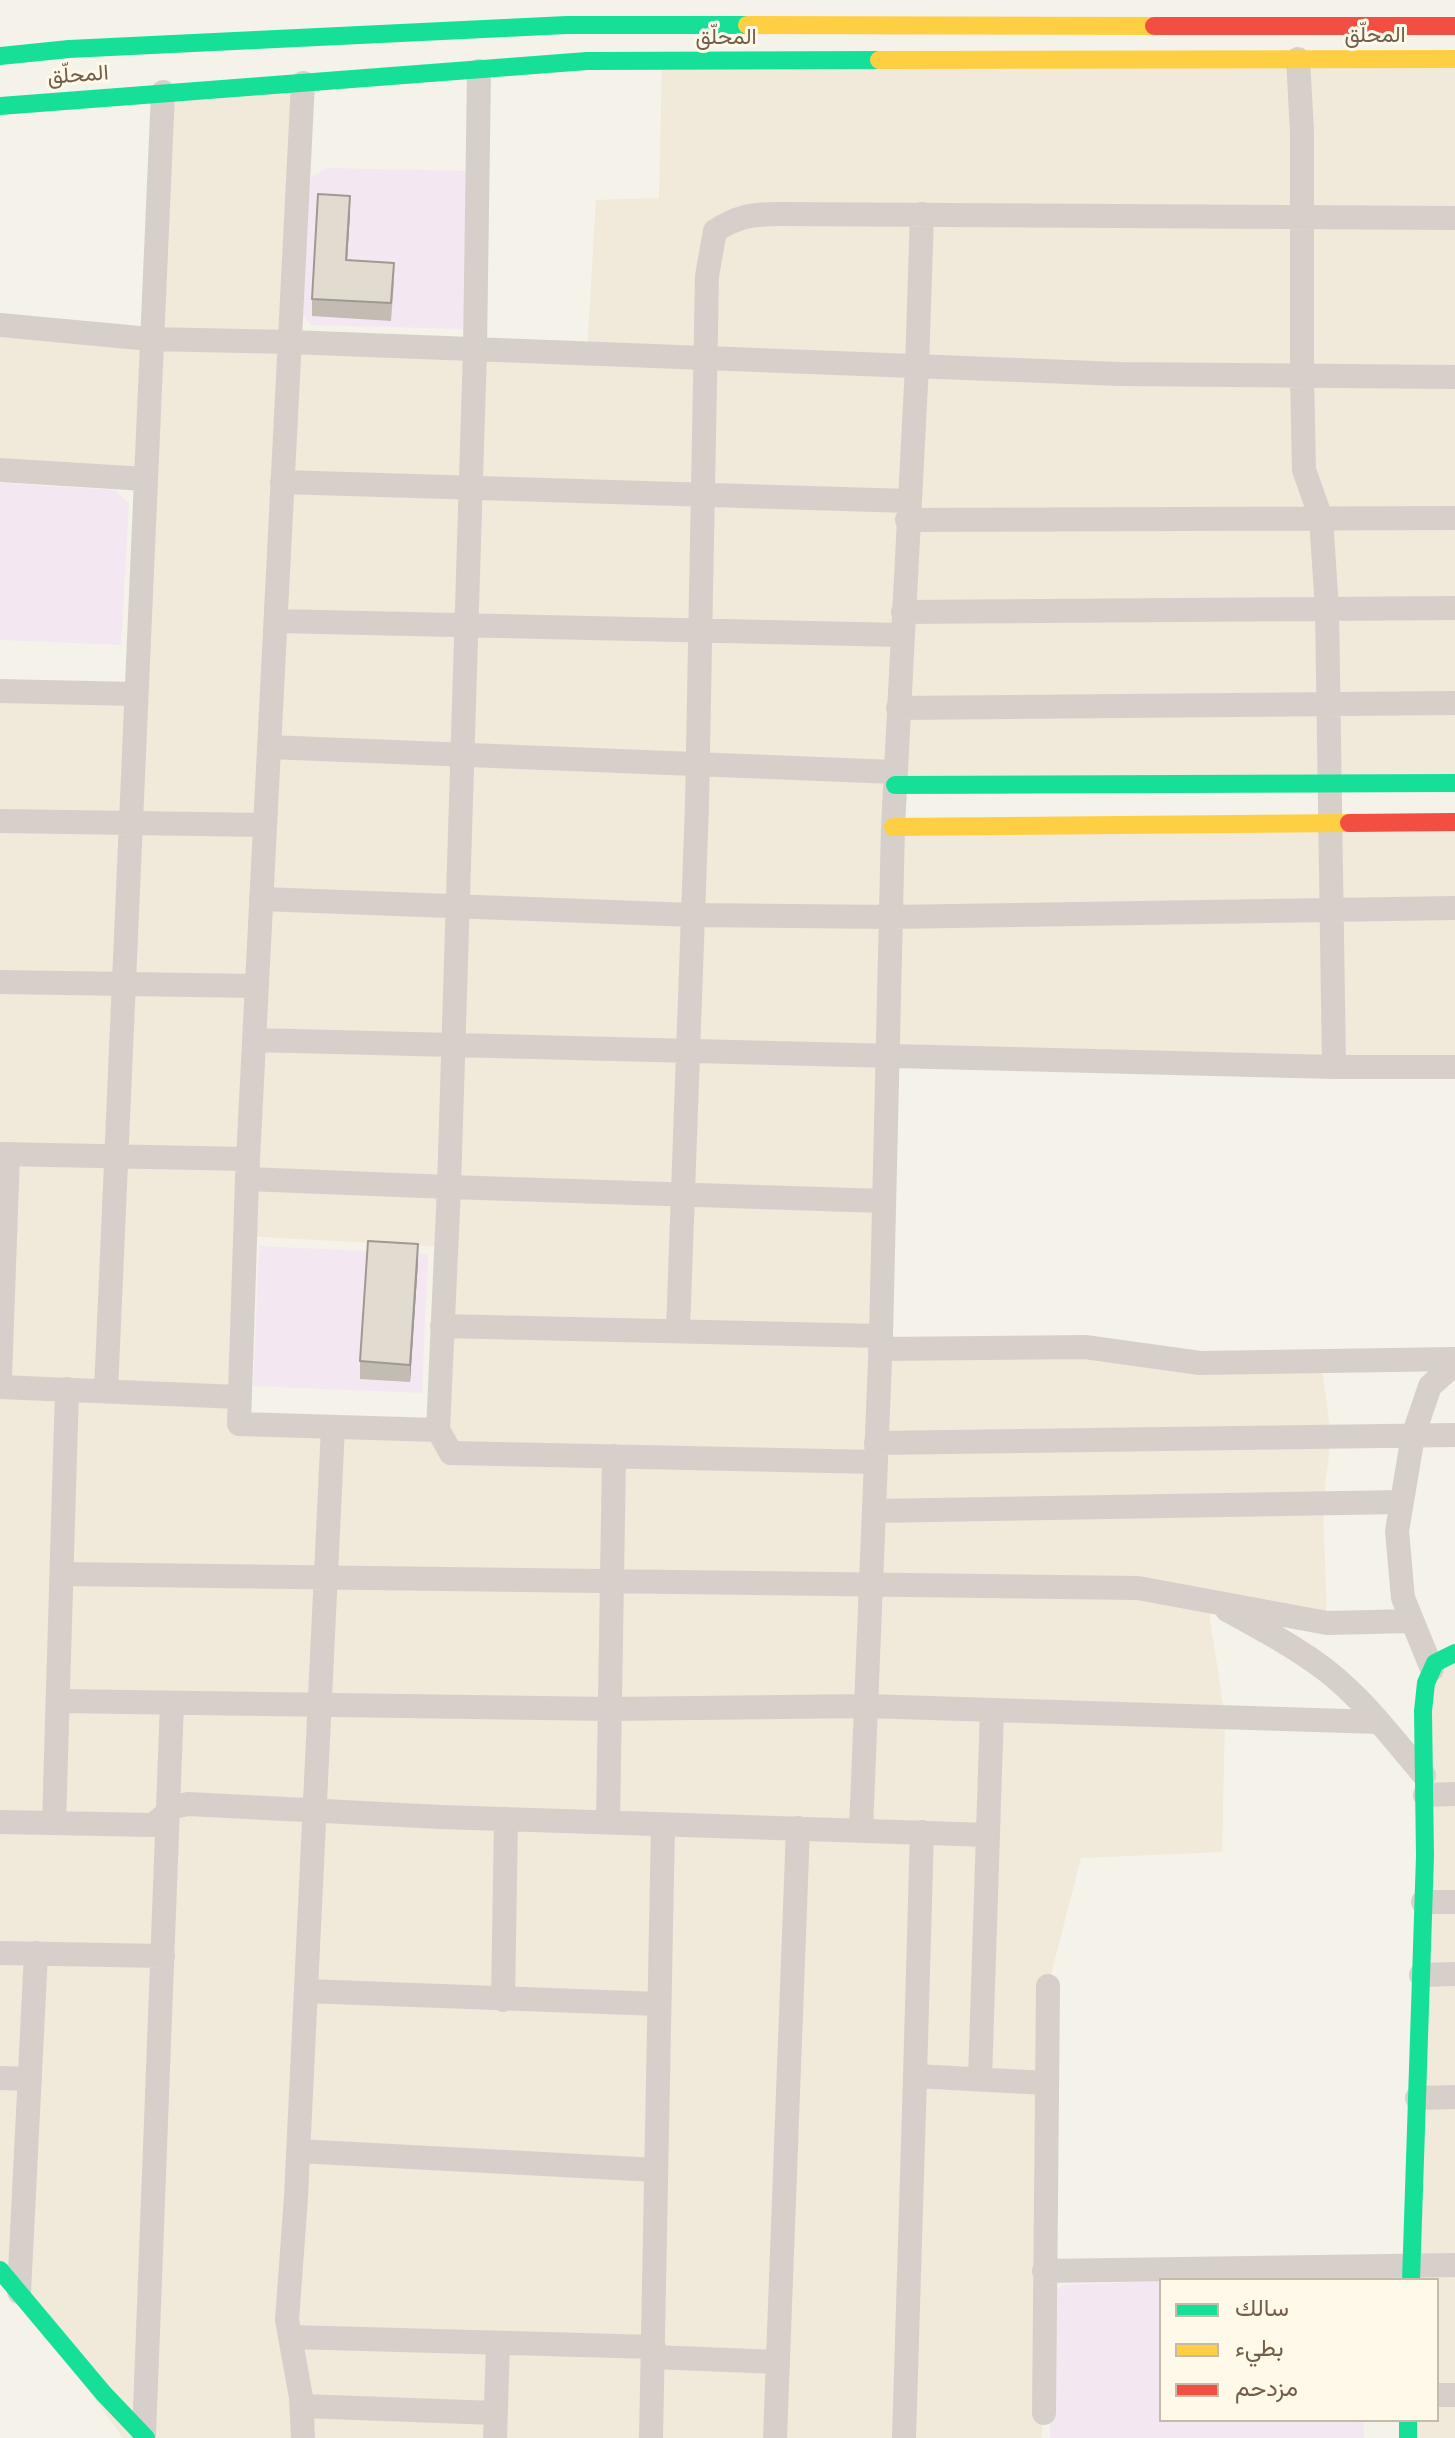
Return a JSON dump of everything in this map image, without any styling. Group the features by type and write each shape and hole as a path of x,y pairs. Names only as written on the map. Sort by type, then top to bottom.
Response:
{"main road":[{"name":"المحلّق","path":"0,56 69,49 567,25 1455,26"},
{"name":"المحلّق","path":"0,106 587,61 1455,59"},
{"path":"895,779 1455,783"},
{"path":"893,827 1455,822"},
{"path":"1411,2273 1423,1902 1423,1711 1426,1683 1435,1663 1455,1653"},
{"path":"0,2270 135,2432"}],"street":[{"path":"1295,0 1296,27"},
{"path":"1298,59 1302,132 1304,470 1321,518 1327,609 1334,1067"},
{"path":"479,71 475,349 449,1187 438,1430 451,1453 614,1456 876,1452 1455,1435"},
{"path":"303,83 254,1040 239,1424 438,1430"},
{"path":"106,1391 163,92"},
{"path":"678,1330 698,764 705,358 710,249 715,231 732,219 754,214 1455,218"},
{"path":"861,1830 881,1343 893,827 922,214"},
{"path":"0,325 150,339 1121,374 1455,377"},
{"path":"0,470 145,479"},
{"path":"282,482 703,496 908,511 1455,518"},
{"path":"276,621 701,631 1327,609 1455,608"},
{"path":"0,691 136,694"},
{"path":"898,708 1455,703"},
{"path":"269,747 698,764 895,779"},
{"path":"0,821 265,825"},
{"path":"261,899 693,915 890,917 1455,908"},
{"path":"0,982 257,986"},
{"path":"254,1040 887,1057 1455,1067"},
{"path":"0,1377 4,1154 116,1156 449,1187 883,1201"},
{"path":"442,1326 678,1330 881,1343 1085,1347 1200,1363 1455,1362"},
{"path":"1432,1669 1403,1598 1397,1531 1413,1436 1430,1386 1455,1362"},
{"path":"0,1387 239,1397"},
{"path":"54,1823 67,1389"},
{"path":"303,2438 302,2406 287,2320 333,1427"},
{"path":"608,1822 614,1456"},
{"path":"874,1511 1401,1502"},
{"path":"62,1574 1138,1588 1327,1623 1412,1621"},
{"path":"1207,1600 1290,1646 1328,1672 1378,1722 1424,1785 1455,1794"},
{"path":"58,1701 610,1709 866,1706 1378,1722"},
{"path":"135,2432 163,1956 172,1703"},
{"path":"980,2079 992,1710"},
{"path":"0,1822 153,1825 174,1807 188,1804 506,1819 988,1835"},
{"path":"503,2000 506,1819"},
{"path":"651,2438 663,1824"},
{"path":"775,2438 798,1828"},
{"path":"904,2438 922,1832"},
{"path":"1423,1902 1455,1902"},
{"path":"0,1953 163,1956"},
{"path":"19,2292 36,1953"},
{"path":"1421,1975 1455,1974"},
{"path":"1044,2413 1048,1986"},
{"path":"306,1991 659,2004"},
{"path":"915,2076 1046,2083"},
{"path":"0,2078 30,2079"},
{"path":"1417,2098 1455,2097"},
{"path":"298,2151 656,2170"},
{"path":"1044,2271 1411,2273 1455,2265"},
{"path":"291,2337 498,2343 778,2362"},
{"path":"495,2438 498,2343"},
{"path":"302,2406 495,2413"}],"shaded area":[{"path":"1455,59 1455,783 895,785 893,826 1455,822 1455,1067 887,1057 881,1336 1321,1360 1331,1437 1323,1504 1327,1623 1207,1600 1225,1717 1222,1852 1081,1858 1048,1986 1042,2438 123,2438 0,2270 0,692 135,695 104,1393 238,1399 238,1424 437,1430 445,1247 244,1236 238,1395 108,1389 145,479 0,469 0,326 151,339 163,93 303,83 290,342 587,353 596,200 659,198 662,61"},
{"path":"326,168 471,171 466,329 311,325 303,315 307,180"},
{"path":"0,483 115,490 129,504 121,645 0,640"},
{"path":"259,1246 428,1254 422,1393 253,1386"},
{"path":"1455,1654 1455,2438 1408,2438 1408,2422 1439,2422 1439,2278 1412,2278 1427,1662"},
{"path":"1159,2281 1159,2422 1363,2422 1364,2438 1050,2438 1050,2297 1063,2285"}],"building":[{"path":"318,194 350,196 346,260 394,263 391,303 312,299"},
{"path":"368,1241 418,1244 410,1365 360,1361"}],"traffic: fast":[{"path":"0,56 69,49 567,25 747,25"},
{"path":"0,106 587,61 879,60"},
{"path":"895,785 1455,783"},
{"path":"1411,2278 1425,1856 1423,1711 1426,1683 1435,1663 1455,1653"},
{"path":"0,2270 104,2394 146,2438"},
{"path":"1408,2422 1408,2438"}],"traffic: slow":[{"path":"747,25 1154,26"},
{"path":"879,60 1455,59"},
{"path":"893,827 1349,823"}],"traffic: jam":[{"path":"1154,26 1455,26"},
{"path":"1349,823 1455,822"}]}
